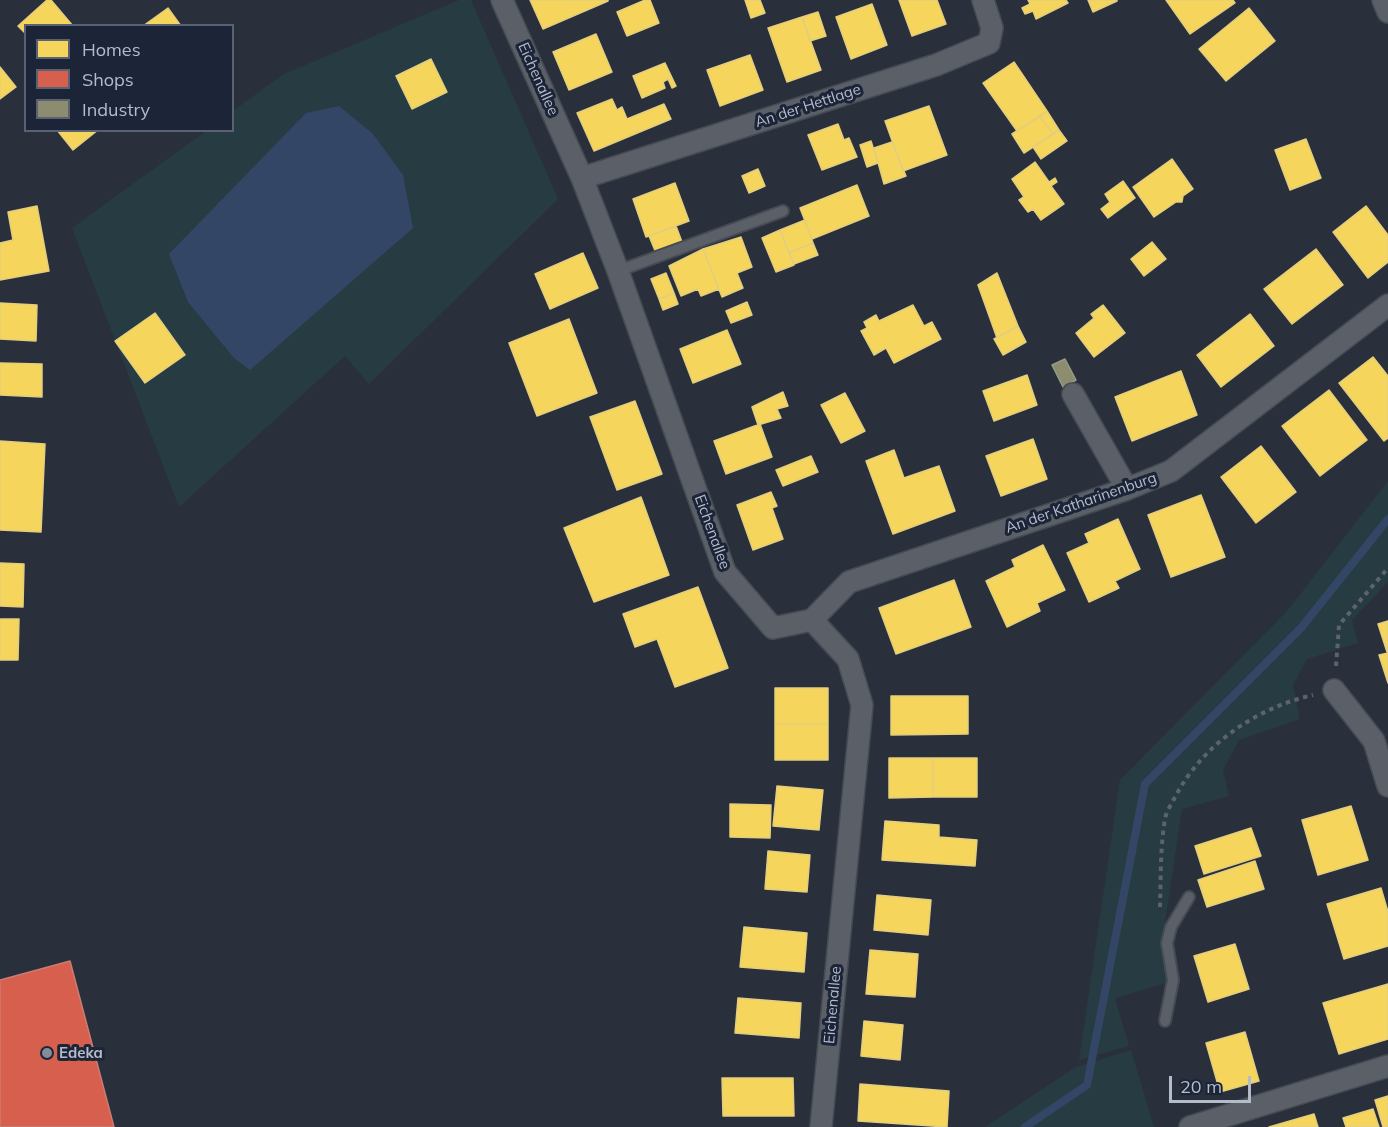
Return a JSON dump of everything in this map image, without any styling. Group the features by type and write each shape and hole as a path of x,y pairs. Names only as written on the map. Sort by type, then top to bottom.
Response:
{"street":[{"name":"Eichenallee","path":"502,0 582,178 725,572 773,628 812,620 848,659 862,705 821,1127"},
{"name":"An der Hettlage","path":"582,178 936,65 988,43 992,28 983,0"},
{"path":"1383,0 1388,12"},
{"name":"An der Katharinenburg","path":"812,620 849,582 1127,489 1171,471 1388,305"},
{"path":"1073,394 1127,489"},
{"path":"1334,690 1374,741 1388,786"},
{"path":"1190,1127 1388,1066"}],"lane":[{"path":"618,272 783,211"},
{"path":"1165,1021 1173,980 1167,943 1171,927 1189,897"}],"path":[{"path":"1159,912 1165,817 1184,779 1214,746 1250,719 1295,699 1334,690 1339,625 1388,568"}],"shaded area":[{"path":"459,0 471,0 558,199 369,384 345,356 179,507 72,228 205,132 234,132 234,110 282,75"},
{"path":"1388,481 1388,582 1352,620 1358,643 1307,659 1293,685 1300,719 1239,740 1223,770 1229,796 1182,809 1162,943 1167,983 1115,998 1129,1046 1079,1060 1120,780 1288,610"},
{"path":"1131,1050 1154,1127 985,1127 1076,1067"}],"water":[{"path":"339,106 373,134 403,175 413,228 250,370 234,358 188,302 169,254 306,113"}],"building: Homes":[{"path":"47,0 51,0 71,24 24,24 24,32 18,26"},
{"path":"530,0 608,0 608,1 543,29"},
{"path":"650,0 659,23 627,36 617,12"},
{"path":"745,0 760,0 765,13 751,18"},
{"path":"899,0 937,0 946,24 912,36"},
{"path":"1028,0 1066,0 1068,3 1036,19 1033,11 1025,14 1022,8 1030,4"},
{"path":"1088,0 1117,0 1117,1 1093,12"},
{"path":"1166,0 1233,0 1235,3 1190,34"},
{"path":"872,4 887,45 851,59 836,17"},
{"path":"168,8 180,24 146,24"},
{"path":"1249,8 1275,41 1226,81 1199,49"},
{"path":"818,12 826,36 810,41 802,17"},
{"path":"802,17 821,70 787,82 768,28"},
{"path":"596,34 612,72 569,90 553,52"},
{"path":"750,55 763,90 720,106 707,70"},
{"path":"431,59 447,92 412,109 396,76"},
{"path":"1014,62 1047,111 1017,131 983,83"},
{"path":"665,63 676,86 672,88 668,79 663,82 665,88 642,98 633,76"},
{"path":"0,67 16,87 0,99"},
{"path":"612,99 617,110 622,107 627,119 664,104 671,119 594,151 577,113"},
{"path":"929,106 947,155 903,171 885,121"},
{"path":"1047,111 1059,130 1053,134 1040,116"},
{"path":"1040,116 1053,134 1024,153 1012,134"},
{"path":"838,124 844,140 849,138 857,157 822,170 808,135"},
{"path":"1059,130 1067,141 1041,159 1033,147"},
{"path":"59,132 96,132 73,150"},
{"path":"1306,139 1321,178 1290,190 1275,150"},
{"path":"871,141 878,163 867,167 860,145"},
{"path":"892,142 906,176 884,184 874,148"},
{"path":"1172,159 1193,189 1183,196 1182,202 1176,202 1154,217 1133,187"},
{"path":"1035,162 1049,182 1055,178 1057,182 1051,186 1064,204 1041,220 1033,209 1028,212 1019,200 1024,197 1012,179"},
{"path":"758,169 765,186 749,193 742,176"},
{"path":"1123,181 1135,198 1108,218 1101,209 1110,202 1105,194"},
{"path":"675,183 689,221 646,237 633,199"},
{"path":"857,185 869,216 812,239 800,208"},
{"path":"37,206 49,271 0,280 0,243 13,240 8,212"},
{"path":"1366,206 1388,235 1388,262 1368,278 1333,232"},
{"path":"805,220 813,243 789,253 780,230"},
{"path":"676,226 682,242 656,253 649,236"},
{"path":"780,230 794,265 776,272 762,238"},
{"path":"741,237 752,267 737,273 743,288 722,297 703,249"},
{"path":"1152,242 1166,259 1144,276 1131,259"},
{"path":"813,243 818,255 794,264 789,253"},
{"path":"703,249 719,289 701,296 698,289 681,296 669,266"},
{"path":"1316,249 1343,285 1292,324 1264,289"},
{"path":"583,253 598,288 550,309 535,274"},
{"path":"666,273 674,293 659,299 651,279"},
{"path":"997,273 1018,326 997,338 978,285"},
{"path":"674,293 678,304 663,310 659,299"},
{"path":"747,302 752,315 731,323 726,311"},
{"path":"0,303 37,305 36,341 0,339"},
{"path":"913,305 924,326 932,322 941,339 894,363 886,348 874,355 861,331 867,328 864,322 876,315 879,321"},
{"path":"1103,305 1125,333 1094,357 1076,333 1094,318 1091,314"},
{"path":"155,313 185,355 145,383 115,341"},
{"path":"1250,314 1274,346 1221,387 1197,355"},
{"path":"569,319 597,393 537,416 509,343"},
{"path":"1018,326 1026,342 1003,355 994,339"},
{"path":"727,330 741,364 693,383 680,349"},
{"path":"1373,357 1388,376 1388,438 1384,441 1339,383"},
{"path":"0,363 42,364 42,397 0,395"},
{"path":"1181,371 1197,415 1132,441 1115,397"},
{"path":"1027,375 1037,405 994,421 983,391"},
{"path":"1329,390 1367,440 1320,476 1282,426"},
{"path":"783,392 788,406 777,409 781,418 758,425 752,407"},
{"path":"845,393 865,431 841,443 821,405"},
{"path":"635,401 662,474 617,490 590,417"},
{"path":"760,424 772,457 726,474 714,441"},
{"path":"1033,439 1047,479 1001,496 986,456"},
{"path":"0,441 45,444 41,532 0,530"},
{"path":"1261,446 1296,492 1256,523 1221,477"},
{"path":"894,450 904,478 939,466 955,511 893,534 866,461"},
{"path":"811,456 818,472 783,486 776,470"},
{"path":"771,492 777,506 772,508 783,539 753,550 737,505"},
{"path":"1201,495 1225,557 1171,577 1148,515"},
{"path":"641,497 669,575 594,602 564,528"},
{"path":"1118,519 1140,569 1115,581 1119,588 1089,602 1067,553 1089,543 1085,534"},
{"path":"1043,545 1065,590 1037,603 1040,611 1007,627 986,581 1015,567 1012,560"},
{"path":"0,563 24,564 23,607 0,606"},
{"path":"954,580 971,627 896,654 879,608"},
{"path":"698,587 728,668 675,687 657,639 635,647 623,614"},
{"path":"0,619 19,619 18,660 0,660"},
{"path":"1388,621 1388,652 1387,652 1378,624"},
{"path":"1388,653 1388,683 1379,655"},
{"path":"775,688 828,688 828,724 775,724"},
{"path":"891,696 968,696 968,734 891,735"},
{"path":"775,724 828,724 828,760 775,760"},
{"path":"889,758 933,758 933,797 889,798"},
{"path":"933,758 977,758 977,797 933,797"},
{"path":"777,786 823,790 819,830 773,826"},
{"path":"730,804 771,805 770,838 730,837"},
{"path":"1351,806 1368,860 1318,875 1302,820"},
{"path":"885,821 939,825 939,837 977,840 975,866 882,860"},
{"path":"1251,828 1261,856 1204,874 1195,846"},
{"path":"768,851 810,855 807,892 765,889"},
{"path":"1255,861 1264,889 1207,907 1198,880"},
{"path":"1381,888 1388,912 1388,946 1344,959 1327,904"},
{"path":"877,895 931,900 928,935 874,930"},
{"path":"744,927 807,933 804,972 740,967"},
{"path":"1235,944 1249,989 1208,1002 1194,956"},
{"path":"870,950 918,954 915,997 866,994"},
{"path":"1388,984 1388,1039 1339,1054 1323,1003"},
{"path":"738,998 801,1003 799,1038 735,1033"},
{"path":"864,1021 903,1025 900,1060 861,1056"},
{"path":"1245,1032 1259,1081 1220,1092 1206,1043"},
{"path":"722,1078 793,1078 794,1116 723,1116"},
{"path":"860,1084 949,1091 947,1127 858,1121"},
{"path":"1388,1096 1388,1127 1383,1127 1375,1100"},
{"path":"1373,1109 1379,1127 1346,1127 1343,1118"},
{"path":"1314,1114 1318,1127 1269,1127"}],"building: Shops":[{"name":"Edeka","path":"70,961 114,1127 0,1127 0,980"}],"building: Industry":[{"path":"1065,359 1076,380 1063,387 1052,365"}],"waterway":[{"path":"1025,1127 1087,1085 1145,784 1301,628 1388,519"}],"place":[{"name":"Edeka","path":"47,1053"}]}
